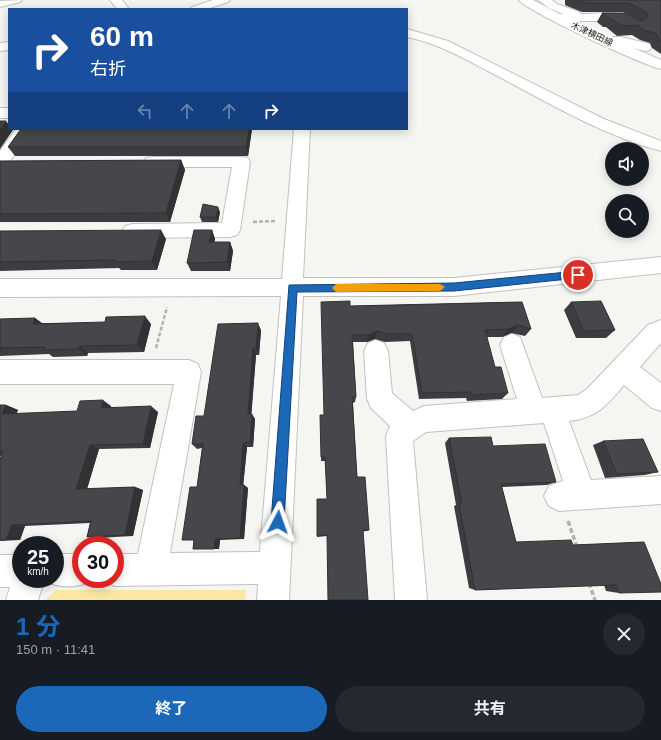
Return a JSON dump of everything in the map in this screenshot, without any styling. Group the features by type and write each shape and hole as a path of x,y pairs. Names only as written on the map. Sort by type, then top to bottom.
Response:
{"street":[{"path":"0,4 16,0"},
{"path":"116,0 122,8"},
{"path":"199,8 224,0"},
{"name":"木津横田線","path":"525,0 554,17 606,42 661,65"},
{"path":"544,0 553,6 586,18"},
{"path":"620,4 625,8 622,17"},
{"path":"554,17 622,17 635,25"},
{"path":"408,33 446,44 595,122 631,137 661,146"},
{"path":"606,42 621,41 645,47"},
{"path":"5,163 23,130"},
{"path":"273,600 302,130"},
{"path":"111,231 230,230 242,162 133,162"},
{"path":"0,288 454,287 661,265"},
{"path":"411,600 399,436 410,426 424,419 582,407 596,398 656,332 661,330"},
{"path":"512,345 543,411 571,495 661,490"},
{"path":"376,352 380,399 410,426"},
{"path":"623,369 661,399"},
{"path":"0,372 189,372 150,569"},
{"path":"124,570 274,568"},
{"path":"0,571 12,571"},
{"path":"22,600 26,588"}],"path":[{"path":"231,222 282,221"},
{"path":"149,372 168,302"},
{"path":"571,495 580,555"},
{"path":"587,578 595,600"}],"shaded area":[{"path":"56,590 246,590 245,600 45,600"}],"building":[{"path":"578,0 661,0 661,41 658,39 656,33 645,31 637,25 622,26 602,13 625,13 641,21 646,19 648,15 645,11 628,3 586,3"},
{"path":"0,121 6,121 0,129"},
{"path":"20,130 249,130 246,147 8,147"},
{"path":"181,160 166,213 0,214 0,161"},
{"path":"203,204 218,207 216,217 200,217"},
{"path":"161,230 152,261 115,262 115,260 0,262 0,231"},
{"path":"194,230 212,230 209,242 230,242 227,262 187,263"},
{"path":"350,301 350,306 522,302 531,329 518,325 508,329 485,330 495,367 501,367 508,393 472,395 471,392 422,393 412,334 387,334 377,331 368,335 352,335 356,397 352,397 357,477 365,477 369,530 363,530 368,600 328,600 327,535 317,536 317,499 327,499 325,457 321,457 320,415 324,415 321,302"},
{"path":"601,301 615,330 584,331 571,302"},
{"path":"145,316 137,345 80,346 79,349 43,350 45,347 0,348 0,319 35,318 33,324 105,322 106,317"},
{"path":"258,323 256,348 253,348 248,414 252,414 250,442 243,443 240,485 244,485 240,538 215,539 214,549 193,549 194,540 182,540 190,487 197,487 203,444 192,444 196,416 204,416 218,324"},
{"path":"103,400 101,408 151,406 143,444 90,445 76,489 135,487 125,535 87,536 91,521 12,525 6,540 0,540 0,459 3,451 0,451 0,405 6,405 2,414 77,411 80,401"},
{"path":"491,437 493,446 545,444 556,482 501,484 516,542 571,540 573,545 644,542 661,584 661,592 619,593 616,585 475,590 459,504 462,504 449,438"},
{"path":"643,439 658,472 617,474 603,441"}],"slow traffic":[{"path":"336,288 440,287"}],"route":[{"path":"278,522 293,288 454,287 578,275"}]}
